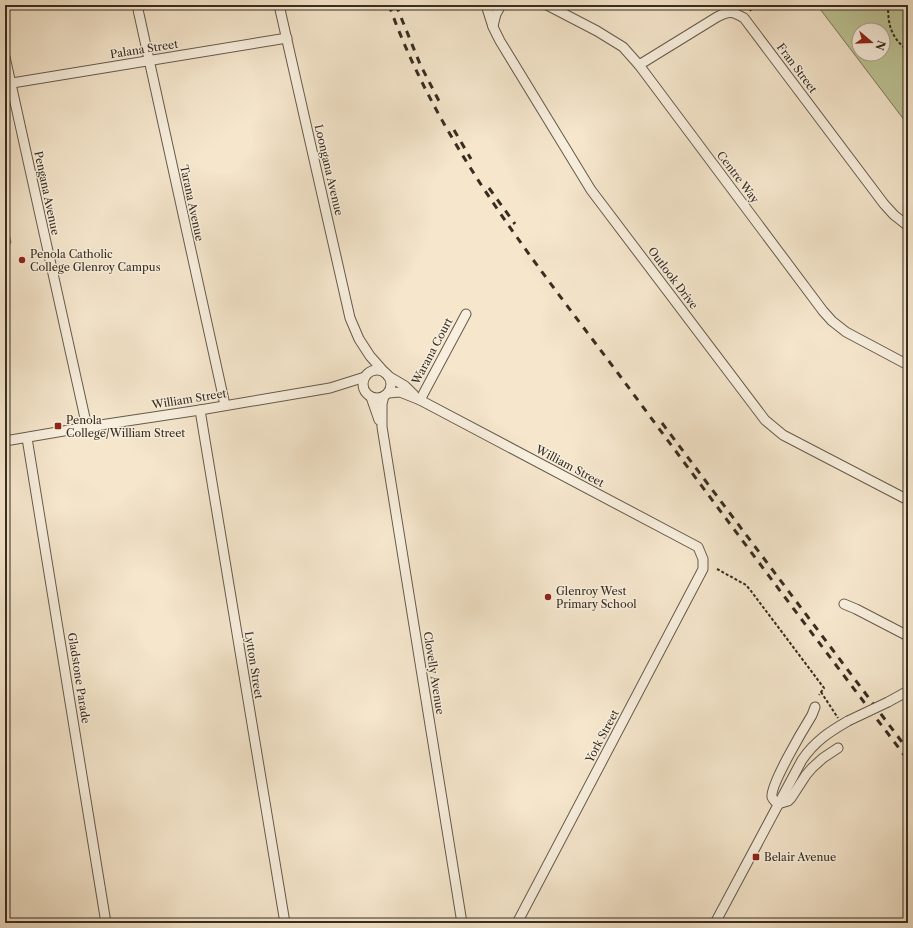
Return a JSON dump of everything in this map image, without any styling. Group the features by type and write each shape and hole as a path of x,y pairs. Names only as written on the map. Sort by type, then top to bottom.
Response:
{"street":[{"name":"Tarana Avenue","path":"136,5 225,405"},
{"name":"Loongana Avenue","path":"279,5 350,318 366,357 366,375"},
{"name":"Outlook Drive","path":"486,5 493,26 516,67 591,190 765,420 783,435 908,500"},
{"path":"493,26 496,14 501,5"},
{"name":"Centre Way","path":"547,5 597,31 623,48 639,65 823,311 832,321 846,332 908,365"},
{"name":"Fran Street","path":"639,65 716,17 726,13 731,8 744,18 884,204 894,215 908,226"},
{"name":"Palana Street","path":"8,83 287,38"},
{"name":"Pengana Avenue","path":"5,57 8,83 87,427"},
{"name":"Warana Court","path":"420,400 466,314"},
{"name":"Loongana Avenue","path":"359,340 370,356 386,374"},
{"path":"372,371 381,371 386,374 390,380 390,389 380,398 375,398 368,394 363,386 366,375 372,371"},
{"name":"William Street","path":"386,374 404,386 420,400"},
{"name":"William Street","path":"330,388 366,375"},
{"name":"William Street","path":"5,441 330,388 354,388 368,394"},
{"name":"William Street","path":"386,394 400,392 420,400 698,547 703,559"},
{"name":"Clovelly Avenue","path":"368,394 382,427"},
{"name":"Clovelly Avenue","path":"386,394 382,404 382,427 462,923"},
{"name":"Lytton Street","path":"200,410 284,923"},
{"name":"Gladstone Parade","path":"27,438 106,923"},
{"name":"York Street","path":"517,923 703,569 703,559"},
{"path":"844,604 908,636"},
{"path":"715,923 799,765 808,751 824,736 848,721 908,691"},
{"path":"778,804 773,800 773,788 815,707"},
{"path":"778,804 788,801 806,775 817,763 838,748"}],"path":[{"path":"750,11 754,5"},
{"path":"888,5 889,24 894,36 908,51"},
{"path":"717,569 746,585 752,591 824,688 818,696"},
{"path":"821,692 838,719"}],"green space":[{"path":"817,5 908,5 908,125 860,62 891,62 891,22 851,22 851,50"},
{"path":"5,216 11,243 5,244"}],"railway":[{"path":"389,5 410,56 434,106 492,201 556,291 908,760"},
{"path":"396,5 420,64 441,105"},
{"path":"454,130 471,159"},
{"path":"489,188 515,224"},
{"path":"662,423 908,750"}],"place":[{"name":"Penola Catholic College Glenroy Campus","path":"22,260"},
{"name":"Penola College/William Street","path":"58,426"},
{"name":"Glenroy West Primary School","path":"548,597"},
{"name":"Belair Avenue","path":"756,857"}]}
